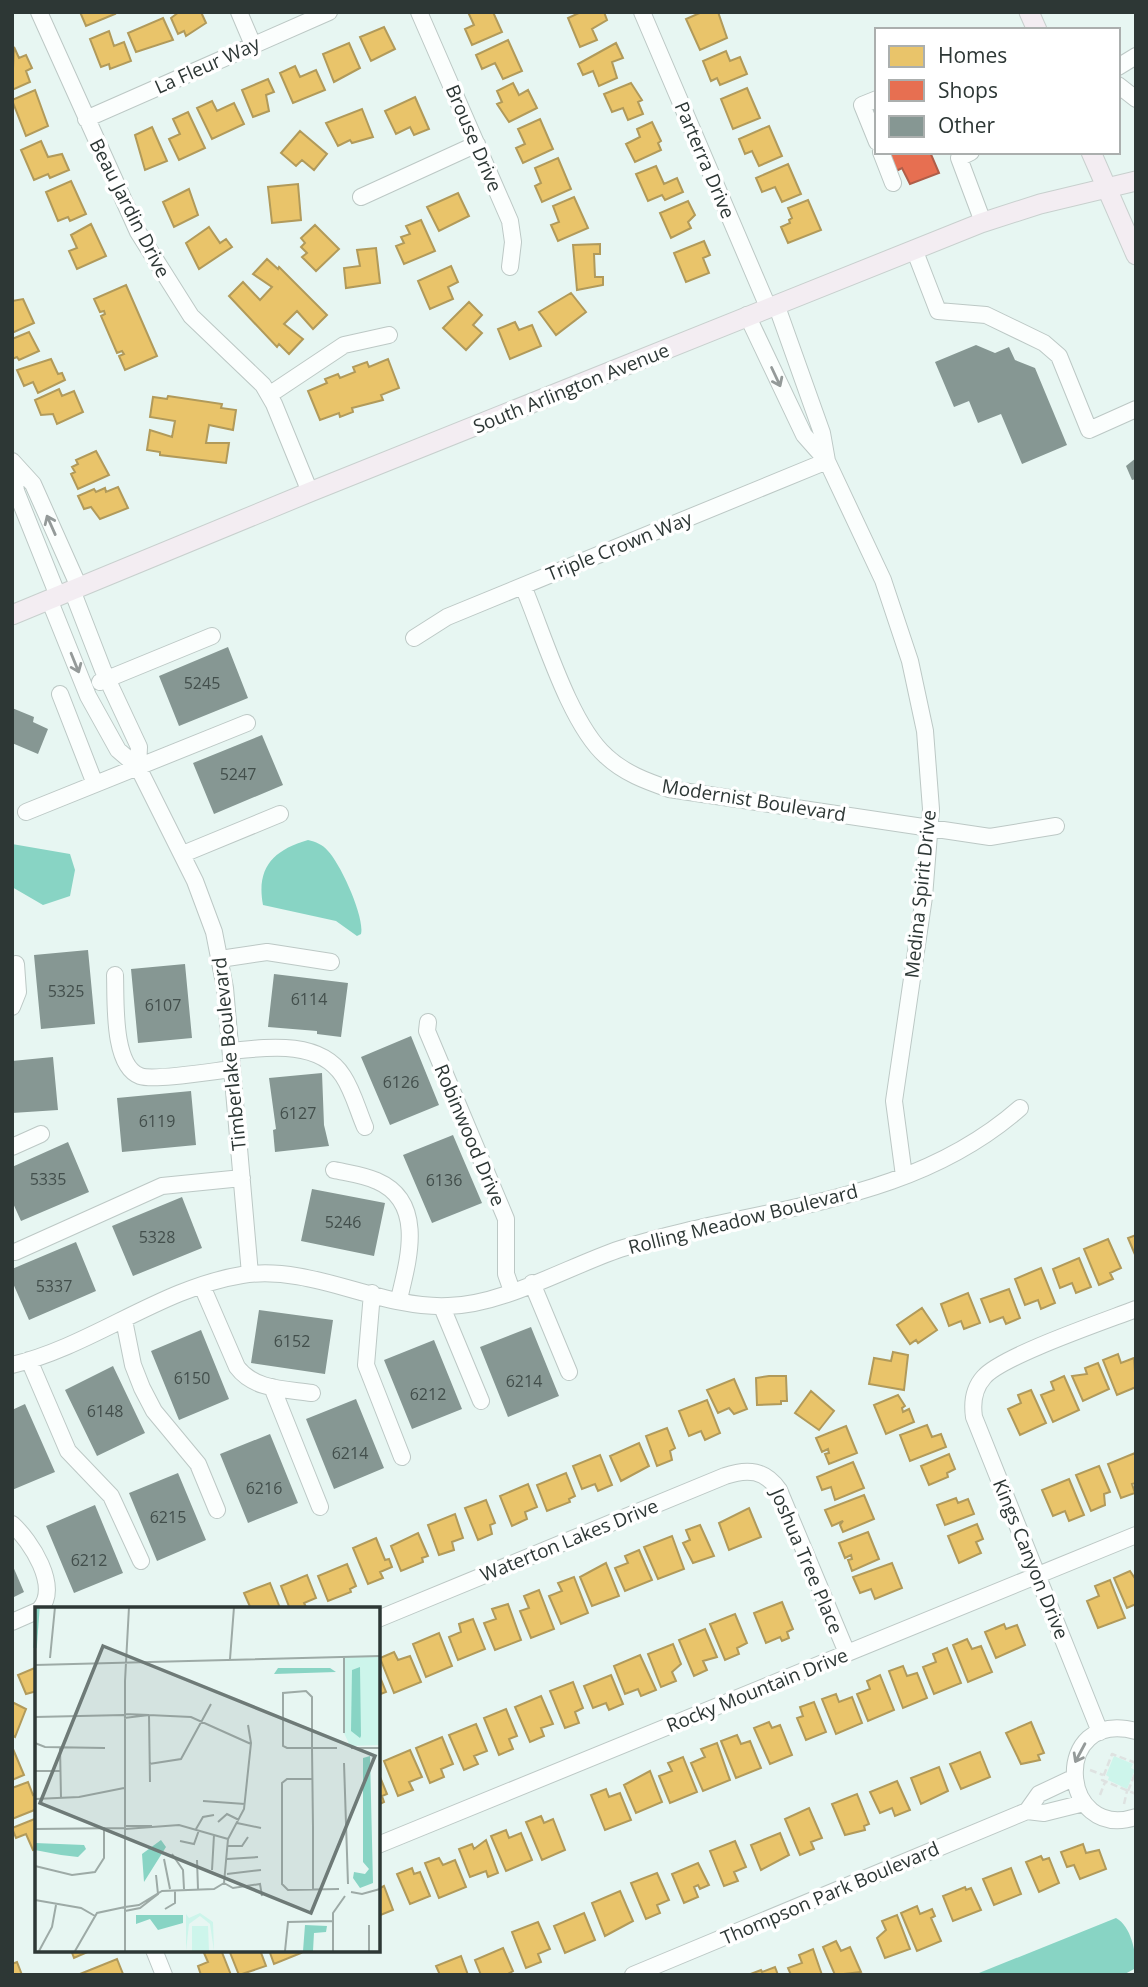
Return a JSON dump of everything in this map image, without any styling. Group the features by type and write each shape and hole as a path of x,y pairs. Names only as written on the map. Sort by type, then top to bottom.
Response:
{"main road":[{"path":"1092,154 1136,255"},
{"name":"South Arlington Avenue","path":"12,615 747,315 983,222 1136,181"}],"street":[{"name":"Beau Jardin Drive","path":"39,12 127,212 175,297 195,321 256,377 269,395 310,492"},
{"path":"239,12 253,45"},
{"name":"La Fleur Way","path":"86,119 329,12"},
{"name":"Brouse Drive","path":"419,12 510,221 513,242 510,267"},
{"name":"Parterra Drive","path":"642,12 772,305"},
{"path":"1120,66 1136,56"},
{"path":"1120,87 1136,99"},
{"path":"875,100 862,105 875,137"},
{"path":"360,198 477,144"},
{"path":"882,154 893,183"},
{"path":"962,154 983,222"},
{"path":"914,249 939,311 986,315 1044,343 1059,356 1089,430 1136,409"},
{"name":"Medina Spirit Drive","path":"772,305 822,433 827,461 883,580 910,661 925,732 930,828 924,897 894,1101 904,1176"},
{"name":"Medina Spirit Drive","path":"747,315 804,435 827,461"},
{"path":"269,395 344,345 389,335"},
{"path":"12,461 33,484 64,593 85,688 118,750 138,767"},
{"name":"Triple Crown Way","path":"414,638 447,617 827,461"},
{"name":"Modernist Boulevard","path":"523,586 581,724 606,756 636,778 668,789 990,837 1056,827"},
{"path":"64,593 139,747 138,767"},
{"path":"85,688 212,636"},
{"path":"60,694 95,784"},
{"path":"26,812 247,723"},
{"name":"Timberlake Boulevard","path":"138,767 183,854 210,918 220,959 231,1051 250,1274"},
{"path":"183,854 280,814"},
{"path":"220,959 267,952 331,962"},
{"path":"12,1007 18,992 16,964"},
{"path":"114,975 120,1050 132,1070 142,1077 232,1069"},
{"name":"Robinwood Drive","path":"428,1022 427,1031 506,1219 506,1274 512,1291"},
{"path":"231,1051 280,1048 310,1052 327,1058 345,1077 365,1127"},
{"name":"Rolling Meadow Boulevard","path":"12,1365 202,1286 250,1274 286,1274 442,1307 479,1303 678,1232 835,1200 904,1176 989,1135 1020,1108"},
{"path":"12,1147 41,1135"},
{"path":"334,1170 380,1182 392,1190 404,1208 411,1235 399,1300"},
{"path":"15,1252 162,1186 242,1178"},
{"path":"532,1283 569,1372"},
{"path":"202,1286 237,1367 253,1382 312,1394"},
{"path":"372,1293 366,1365 402,1457"},
{"path":"442,1307 481,1401"},
{"name":"Kings Canyon Drive","path":"1100,1732 974,1418 978,1385 997,1366 1136,1309"},
{"path":"124,1320 132,1365 142,1388 154,1411 198,1464 217,1510"},
{"path":"29,1360 68,1451 111,1496 141,1562"},
{"path":"272,1387 320,1507"},
{"name":"Waterton Lakes Drive","path":"380,1618 725,1476 750,1471 763,1474"},
{"name":"Joshua Tree Place","path":"763,1474 779,1490 847,1653"},
{"path":"12,1524 29,1544 47,1585 47,1598 40,1607"},
{"name":"Rocky Mountain Drive","path":"380,1844 1136,1535"},
{"path":"12,1622 35,1611"},
{"path":"1136,1731 1123,1727 1100,1732 1078,1752 1073,1778 1084,1803 1106,1818 1119,1820 1136,1817"},
{"name":"Thompson Park Boulevard","path":"1027,1811 1040,1794 1073,1778"},
{"name":"Thompson Park Boulevard","path":"633,1975 1027,1811 1044,1813 1084,1803"},
{"path":"155,1952 164,1975"}],"path":[{"path":"1135,1762 1112,1754 1101,1780 1136,1794"},
{"path":"1128,1791 1136,1772"}],"shaded area":[{"path":"308,840 323,847 339,867 355,903 361,934 357,936 336,921 263,905 262,881 270,862 285,849"},
{"path":"12,844 70,854 75,870 70,896 43,905 12,887"},
{"path":"1114,1756 1133,1764 1131,1768 1135,1770 1127,1789 1108,1780 1106,1775"},
{"path":"1116,1918 1129,1933 1135,1955 1136,1968 1123,1975 974,1975"}],"building: Homes":[{"path":"80,12 114,12 115,14 86,26"},
{"path":"179,12 201,12 206,23 186,36 184,31 178,34 171,18"},
{"path":"468,12 493,12 502,32 472,45 465,29 474,25"},
{"path":"581,12 604,12 607,20 592,29 597,40 580,47 568,18"},
{"path":"702,12 718,12 727,38 700,50 686,19"},
{"path":"163,18 173,40 136,52 128,33"},
{"path":"384,27 395,49 371,61 360,37"},
{"path":"109,31 114,46 124,42 131,61 110,69 109,64 101,67 90,39"},
{"path":"508,40 522,71 503,79 495,63 482,69 476,55"},
{"path":"349,43 360,68 334,82 323,54"},
{"path":"616,43 623,58 612,62 617,78 599,86 593,71 583,75 578,64"},
{"path":"14,47 19,58 26,55 32,68 26,71 30,82 12,90"},
{"path":"726,51 730,61 740,57 747,74 720,85 717,78 711,81 703,61"},
{"path":"295,66 300,77 316,70 325,90 293,103 280,73"},
{"path":"268,79 274,92 266,95 269,111 253,117 242,90"},
{"path":"513,83 519,95 528,90 537,108 509,122 497,104 502,102 497,91"},
{"path":"631,83 642,100 638,102 643,114 628,120 623,108 612,112 604,94"},
{"path":"747,88 760,118 733,129 721,99"},
{"path":"35,90 48,126 26,136 12,100"},
{"path":"415,97 429,129 414,135 410,127 396,134 385,111"},
{"path":"212,101 217,111 234,103 244,124 212,139 197,108"},
{"path":"362,109 373,137 352,143 350,140 338,146 326,123"},
{"path":"188,112 205,148 179,160 169,139 180,134 173,119"},
{"path":"540,119 553,149 523,163 516,148 525,144 518,129"},
{"path":"652,122 661,141 658,143 661,150 635,162 626,144 640,137 637,129"},
{"path":"769,126 782,156 759,166 752,151 745,154 739,139"},
{"path":"152,127 167,161 145,170 135,135"},
{"path":"300,131 327,154 314,170 302,160 296,166 281,153"},
{"path":"41,141 48,157 62,154 69,170 50,178 48,174 34,180 21,150"},
{"path":"558,158 571,189 542,202 535,186 541,183 535,168"},
{"path":"788,164 801,194 782,202 775,187 762,192 756,178"},
{"path":"656,166 664,184 677,178 683,192 665,200 662,195 648,201 636,174"},
{"path":"71,181 86,214 70,221 68,217 58,221 46,192"},
{"path":"298,184 301,220 272,223 268,187"},
{"path":"189,189 198,215 174,227 163,202"},
{"path":"458,193 469,216 439,231 427,207"},
{"path":"574,197 588,228 558,241 551,225 559,222 553,206"},
{"path":"808,200 821,230 788,243 781,227 790,223 792,218 788,208"},
{"path":"688,201 695,215 688,222 691,228 671,238 660,213"},
{"path":"421,220 435,251 404,264 396,246 404,243 401,237 410,234 406,226"},
{"path":"91,224 106,256 77,269 69,251 77,248 71,235"},
{"path":"315,225 339,249 316,271 302,257 307,253 301,247 305,243 301,238"},
{"path":"209,227 220,243 226,239 232,247 199,269 186,243"},
{"path":"704,241 710,255 703,258 709,273 686,282 674,253"},
{"path":"600,244 600,254 594,254 595,277 603,277 603,285 577,290 573,245"},
{"path":"376,248 380,283 346,288 344,268 360,266 357,250"},
{"path":"267,259 278,269 279,267 327,315 313,329 297,311 284,324 303,339 289,354 279,344 277,347 229,296 243,282 260,300 272,287 253,274"},
{"path":"451,266 458,282 448,287 453,299 430,309 418,281"},
{"path":"126,285 157,356 125,370 119,356 124,354 122,351 117,353 101,316 105,314 104,311 100,312 94,299"},
{"path":"571,293 586,312 556,335 539,312"},
{"path":"23,299 34,323 12,333 12,301"},
{"path":"469,302 482,315 473,325 482,333 466,350 443,328"},
{"path":"515,322 519,330 532,325 541,346 510,359 498,329"},
{"path":"29,332 39,351 19,360 17,357 12,359 12,339"},
{"path":"51,359 58,374 62,373 65,380 38,393 33,382 24,386 17,370"},
{"path":"388,359 399,388 381,395 383,400 352,408 353,412 340,417 339,413 320,420 308,391 327,383 325,379 338,374 340,378 355,372 353,367 367,362 369,367"},
{"path":"59,389 62,396 74,391 83,412 57,424 53,414 41,415 35,400"},
{"path":"168,396 222,404 221,408 236,410 233,430 209,425 206,443 229,443 226,463 160,455 160,452 147,450 150,430 172,437 175,421 150,417 153,397 167,399"},
{"path":"96,451 109,475 78,489 71,474 75,472 72,467 78,464 76,460"},
{"path":"118,487 128,508 100,519 91,507 84,509 78,496 94,489 96,492 105,488 106,492"},
{"path":"1136,1235 1136,1257 1128,1238"},
{"path":"1108,1239 1121,1268 1110,1273 1113,1279 1099,1285 1084,1249"},
{"path":"1079,1258 1091,1287 1076,1293 1072,1283 1060,1288 1053,1269"},
{"path":"1041,1268 1055,1303 1041,1309 1038,1300 1025,1305 1015,1279"},
{"path":"1009,1289 1020,1318 1006,1324 1003,1317 990,1322 981,1299"},
{"path":"968,1293 980,1323 964,1329 961,1321 949,1326 941,1304"},
{"path":"922,1308 937,1330 918,1343 916,1340 910,1344 897,1325"},
{"path":"893,1352 908,1355 904,1390 869,1384 874,1358 891,1361"},
{"path":"1118,1354 1121,1363 1134,1358 1136,1387 1117,1395 1103,1360"},
{"path":"1098,1363 1109,1389 1083,1401 1072,1376 1087,1374 1085,1368"},
{"path":"786,1376 787,1401 781,1401 781,1404 757,1405 756,1378"},
{"path":"1064,1376 1079,1410 1053,1422 1041,1395 1054,1390 1051,1382"},
{"path":"734,1379 747,1409 734,1414 729,1408 718,1413 707,1390"},
{"path":"1031,1390 1046,1423 1020,1435 1008,1409 1021,1403 1018,1395"},
{"path":"811,1391 834,1411 819,1430 795,1413"},
{"path":"898,1395 905,1406 902,1408 903,1412 909,1409 914,1422 886,1434 874,1405"},
{"path":"707,1400 720,1433 705,1440 701,1431 689,1436 679,1411"},
{"path":"927,1425 932,1437 941,1434 946,1447 910,1461 900,1435"},
{"path":"846,1426 857,1453 829,1464 825,1454 829,1453 828,1449 822,1452 816,1438"},
{"path":"667,1428 675,1448 670,1451 672,1460 657,1466 646,1436"},
{"path":"639,1443 649,1466 621,1481 610,1456"},
{"path":"1135,1453 1136,1483 1132,1484 1135,1493 1121,1498 1108,1464"},
{"path":"949,1454 955,1469 947,1473 948,1477 929,1485 921,1466"},
{"path":"600,1455 612,1485 598,1491 595,1484 582,1489 573,1466"},
{"path":"853,1462 864,1488 835,1500 831,1487 822,1490 817,1477"},
{"path":"1099,1466 1110,1492 1104,1494 1105,1505 1091,1511 1076,1475"},
{"path":"566,1473 575,1496 569,1499 570,1502 547,1511 537,1485"},
{"path":"1069,1479 1084,1515 1069,1521 1065,1511 1053,1516 1042,1490"},
{"path":"528,1484 537,1507 525,1512 527,1519 512,1526 500,1496"},
{"path":"864,1495 874,1519 843,1532 840,1525 843,1521 832,1526 825,1510"},
{"path":"956,1498 958,1503 968,1499 974,1514 945,1525 937,1505"},
{"path":"486,1500 495,1523 490,1525 492,1534 478,1540 465,1508"},
{"path":"749,1508 761,1537 729,1550 719,1523"},
{"path":"455,1514 463,1538 452,1542 454,1550 439,1555 428,1525"},
{"path":"977,1524 983,1539 976,1542 981,1553 959,1563 948,1536"},
{"path":"700,1525 714,1556 693,1563 683,1543 690,1540 686,1530"},
{"path":"868,1532 879,1559 852,1571 848,1560 852,1559 851,1555 845,1558 839,1543"},
{"path":"418,1533 428,1556 422,1558 423,1562 401,1571 391,1546"},
{"path":"672,1536 684,1569 658,1579 644,1547"},
{"path":"376,1538 385,1560 389,1559 392,1567 380,1572 383,1578 368,1584 353,1548"},
{"path":"639,1550 652,1580 625,1591 615,1568 628,1563 625,1556"},
{"path":"606,1563 619,1596 592,1606 580,1577"},
{"path":"892,1563 902,1588 875,1599 871,1589 860,1593 853,1577"},
{"path":"347,1564 356,1586 350,1589 351,1592 328,1601 318,1576"},
{"path":"1130,1571 1136,1580 1136,1604 1127,1608 1114,1578"},
{"path":"307,1575 316,1598 304,1603 306,1607 289,1607 281,1586"},
{"path":"574,1577 588,1613 561,1624 549,1596 562,1591 558,1583"},
{"path":"1110,1580 1125,1618 1098,1628 1087,1601 1099,1596 1095,1586"},
{"path":"270,1583 280,1607 250,1607 244,1593"},
{"path":"539,1590 554,1629 531,1638 520,1611 529,1608 524,1596"},
{"path":"782,1602 793,1629 787,1632 789,1638 782,1641 780,1637 766,1643 754,1613"},
{"path":"508,1604 521,1640 495,1650 484,1623 496,1619 492,1609"},
{"path":"735,1614 747,1643 737,1648 739,1654 725,1660 710,1624"},
{"path":"473,1619 485,1649 458,1660 449,1637 461,1632 459,1624"},
{"path":"1004,1624 1006,1629 1017,1625 1025,1645 996,1658 985,1632"},
{"path":"705,1629 717,1657 703,1661 707,1670 694,1676 679,1640"},
{"path":"439,1633 452,1666 426,1677 413,1644"},
{"path":"967,1639 972,1649 981,1646 992,1672 968,1682 953,1645"},
{"path":"673,1644 681,1664 672,1672 676,1681 661,1687 648,1654"},
{"path":"947,1648 961,1683 934,1694 923,1667 936,1662 933,1654"},
{"path":"394,1652 398,1660 410,1656 421,1682 394,1693 380,1658"},
{"path":"640,1655 656,1690 641,1696 638,1689 625,1694 614,1666"},
{"path":"903,1666 907,1676 917,1673 927,1698 903,1708 889,1671"},
{"path":"35,1668 35,1692 26,1694 18,1675"},
{"path":"611,1675 623,1704 609,1710 606,1703 593,1708 584,1686"},
{"path":"880,1675 894,1710 868,1721 857,1694 870,1689 867,1681"},
{"path":"380,1677 386,1692 380,1694"},
{"path":"573,1682 583,1708 575,1712 579,1723 565,1728 550,1691"},
{"path":"836,1694 839,1702 852,1697 862,1723 836,1734 822,1699"},
{"path":"541,1696 553,1724 541,1728 544,1736 530,1742 515,1707"},
{"path":"12,1702 26,1709 15,1737 12,1735"},
{"path":"814,1702 826,1732 806,1740 797,1718 803,1716 800,1707"},
{"path":"506,1709 517,1736 509,1739 513,1749 499,1755 484,1718"},
{"path":"769,1722 772,1728 780,1725 792,1755 770,1764 754,1728"},
{"path":"1031,1722 1044,1753 1038,1755 1040,1760 1021,1764 1006,1733"},
{"path":"476,1724 487,1751 474,1756 478,1764 464,1770 449,1735"},
{"path":"737,1735 741,1744 750,1741 761,1768 736,1778 721,1741"},
{"path":"442,1737 453,1764 441,1769 444,1777 430,1783 416,1748"},
{"path":"717,1743 730,1780 703,1791 691,1763 705,1757 701,1749"},
{"path":"12,1750 24,1775 12,1780"},
{"path":"410,1750 422,1777 409,1782 413,1790 398,1796 384,1761"},
{"path":"980,1752 990,1777 961,1789 950,1764"},
{"path":"683,1757 697,1792 670,1803 659,1776 672,1771 668,1763"},
{"path":"939,1767 948,1791 921,1804 911,1778"},
{"path":"650,1771 662,1802 636,1813 624,1785"},
{"path":"380,1777 387,1794 382,1796 384,1802 380,1804"},
{"path":"897,1781 910,1810 895,1816 892,1808 880,1813 870,1792"},
{"path":"28,1782 33,1795 35,1794 35,1810 12,1819 12,1788"},
{"path":"606,1789 609,1797 620,1793 631,1820 605,1830 591,1795"},
{"path":"857,1794 869,1824 864,1826 865,1830 845,1835 832,1804"},
{"path":"809,1808 822,1838 811,1842 814,1849 800,1855 785,1819"},
{"path":"541,1816 544,1823 553,1819 565,1850 542,1860 526,1822"},
{"path":"35,1819 35,1850 26,1834 16,1838 12,1828"},
{"path":"506,1830 509,1838 521,1833 532,1860 506,1871 491,1836"},
{"path":"780,1833 789,1855 761,1870 751,1845"},
{"path":"486,1840 498,1873 488,1877 486,1871 470,1877 459,1849 472,1844 474,1849"},
{"path":"735,1841 746,1867 734,1872 738,1881 724,1886 710,1851"},
{"path":"1083,1844 1086,1853 1099,1850 1106,1869 1080,1879 1074,1865 1067,1867 1061,1852"},
{"path":"1041,1856 1043,1860 1049,1858 1059,1883 1039,1892 1026,1862"},
{"path":"439,1858 443,1865 455,1860 466,1887 439,1898 425,1863"},
{"path":"698,1863 709,1885 700,1889 698,1885 694,1887 698,1897 684,1903 672,1874"},
{"path":"412,1868 414,1874 420,1872 430,1896 410,1904 397,1874"},
{"path":"1011,1868 1021,1894 994,1905 983,1879"},
{"path":"657,1873 669,1900 657,1905 660,1913 646,1919 631,1883"},
{"path":"384,1886 393,1910 380,1915 380,1888"},
{"path":"965,1887 966,1890 971,1888 981,1910 953,1921 943,1896"},
{"path":"620,1891 633,1921 605,1936 592,1903"},
{"path":"917,1906 920,1914 932,1909 935,1916 931,1918 941,1941 917,1951 901,1913"},
{"path":"584,1913 595,1940 565,1953 554,1926"},
{"path":"897,1915 910,1949 885,1958 877,1938 886,1930 882,1921"},
{"path":"538,1922 550,1949 538,1954 541,1962 526,1968 512,1932"},
{"path":"836,1941 841,1951 850,1947 861,1972 835,1975 823,1947"},
{"path":"503,1948 513,1971 506,1975 481,1975 475,1960"},
{"path":"813,1949 822,1975 791,1975 788,1968 802,1963 799,1955"},
{"path":"72,1952 88,1952 74,1958"},
{"path":"222,1952 231,1975 201,1975 198,1966 208,1962 204,1953"},
{"path":"230,1952 261,1952 266,1966 239,1975"},
{"path":"270,1952 301,1953 274,1964"},
{"path":"461,1956 468,1975 440,1975 436,1966"},
{"path":"117,1959 123,1974 80,1974"},
{"path":"17,1962 22,1975 12,1975 12,1964"},
{"path":"775,1967 778,1975 748,1975 761,1970 762,1972"}],"building: Shops":[{"path":"887,154 931,154 939,173 910,184 902,168 894,172"}],"building: Other":[{"path":"976,345 995,353 1009,347 1015,360 1035,368 1067,445 1022,464 1001,414 978,423 969,401 954,407 935,362"},
{"path":"1136,458 1136,479 1132,480 1126,466"},
{"path":"228,647 248,698 179,726 159,676"},
{"path":"12,708 34,717 33,722 48,729 38,754 12,743"},
{"path":"262,735 283,785 214,814 193,763"},
{"path":"88,950 95,1024 41,1029 34,955"},
{"path":"185,964 192,1038 138,1043 131,969"},
{"path":"274,974 348,983 341,1037 317,1034 317,1031 268,1027"},
{"path":"411,1036 439,1105 390,1125 361,1057"},
{"path":"53,1057 58,1110 12,1113 12,1061"},
{"path":"322,1073 324,1125 329,1146 275,1152 273,1130 276,1129 269,1078"},
{"path":"191,1091 196,1145 122,1152 117,1098"},
{"path":"453,1135 482,1203 432,1223 403,1155"},
{"path":"68,1142 89,1192 21,1221 12,1201 12,1167"},
{"path":"312,1189 385,1203 374,1256 301,1241"},
{"path":"182,1197 202,1248 133,1276 112,1226"},
{"path":"76,1242 96,1291 29,1320 12,1281 12,1269"},
{"path":"259,1310 333,1320 325,1374 251,1363"},
{"path":"531,1327 559,1396 508,1417 480,1347"},
{"path":"201,1330 229,1399 179,1420 151,1351"},
{"path":"434,1340 462,1409 412,1429 384,1360"},
{"path":"113,1366 145,1433 97,1456 65,1390"},
{"path":"356,1399 384,1468 334,1489 306,1419"},
{"path":"25,1404 55,1472 12,1490 12,1410"},
{"path":"270,1434 298,1503 248,1523 220,1454"},
{"path":"178,1473 206,1540 157,1561 129,1493"},
{"path":"95,1505 123,1573 74,1593 46,1526"},
{"path":"12,1564 24,1592 12,1598"}]}
